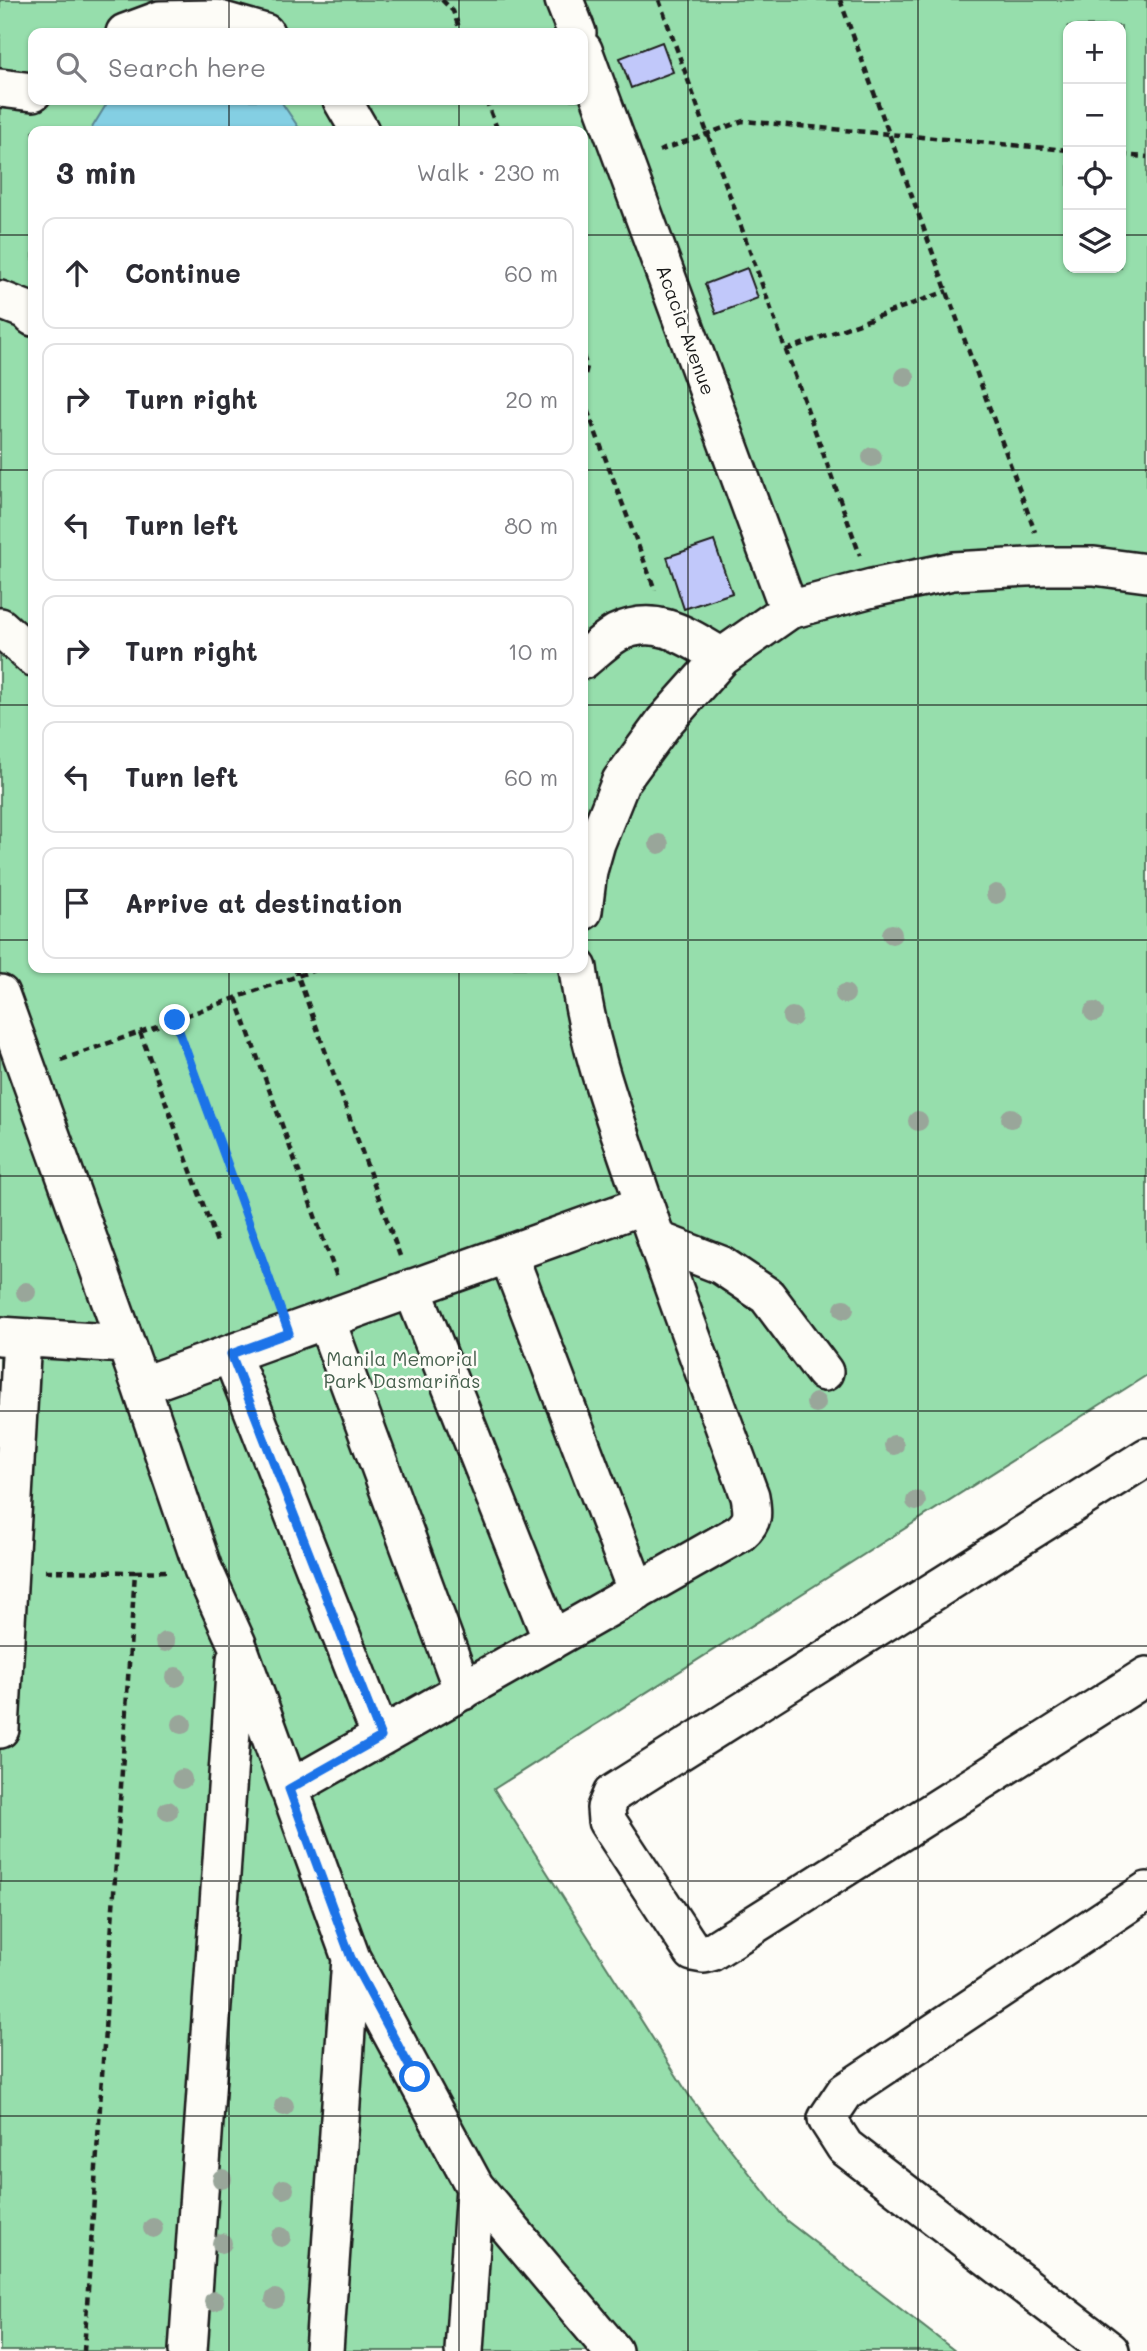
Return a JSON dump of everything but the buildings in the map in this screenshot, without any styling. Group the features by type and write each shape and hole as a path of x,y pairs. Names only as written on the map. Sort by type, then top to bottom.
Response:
{"street":[{"path":"564,0 575,28"},
{"path":"138,28 160,20 216,19 248,28"},
{"name":"Acacia Avenue","path":"588,64 789,610"},
{"path":"0,88 28,91"},
{"path":"345,105 357,126"},
{"path":"0,300 28,312"},
{"path":"588,872 596,843 621,781 666,721 722,657 789,610 872,588 953,571 1047,565 1094,566 1147,573"},
{"path":"588,656 617,633 643,625 668,627 722,657"},
{"path":"0,627 28,652"},
{"path":"289,1789 740,1534 750,1525 754,1516 750,1496 644,1205 594,1058 583,1012 579,973"},
{"path":"0,994 141,1386 202,1569 237,1644 351,1958 475,2187 613,2351"},
{"path":"141,1386 644,1205"},
{"path":"657,1240 721,1265 767,1296 824,1372"},
{"path":"508,1254 637,1592"},
{"path":"412,1289 552,1640"},
{"path":"338,1316 463,1690"},
{"path":"0,1729 10,1570 11,1337 125,1344"},
{"path":"231,1354 381,1737"},
{"path":"1147,1457 612,1794 606,1808 607,1821 693,1952 704,1954 1147,1675"},
{"path":"188,2351 237,1644"},
{"path":"1110,2351 845,2147 827,2119 845,2092 1147,1891"},
{"path":"324,2351 351,1958"},
{"path":"464,2351 475,2187"}],"path":[{"path":"442,0 453,11 459,28"},
{"path":"659,0 872,588"},
{"path":"840,0 1047,565"},
{"path":"488,105 496,126"},
{"path":"624,163 743,121 1063,150"},
{"path":"1126,155 1147,157"},
{"path":"786,350 947,292"},
{"path":"588,412 668,627"},
{"path":"297,973 412,1289"},
{"path":"28,1072 306,973"},
{"path":"236,998 338,1316"},
{"path":"175,1020 289,1333"},
{"path":"140,1032 218,1245"},
{"path":"10,1570 135,1572 85,2351"}],"green space":[{"name":"Manila Memorial Park Dasmariñas","path":"0,0 1147,0 1147,1375 494,1789 692,2100 787,2221 955,2351 0,2351"}],"water":[{"path":"106,105 283,105 298,126 93,126"}],"route":[{"path":"175,1020 289,1333 231,1354 381,1737 289,1789 351,1958 415,2077"}]}
